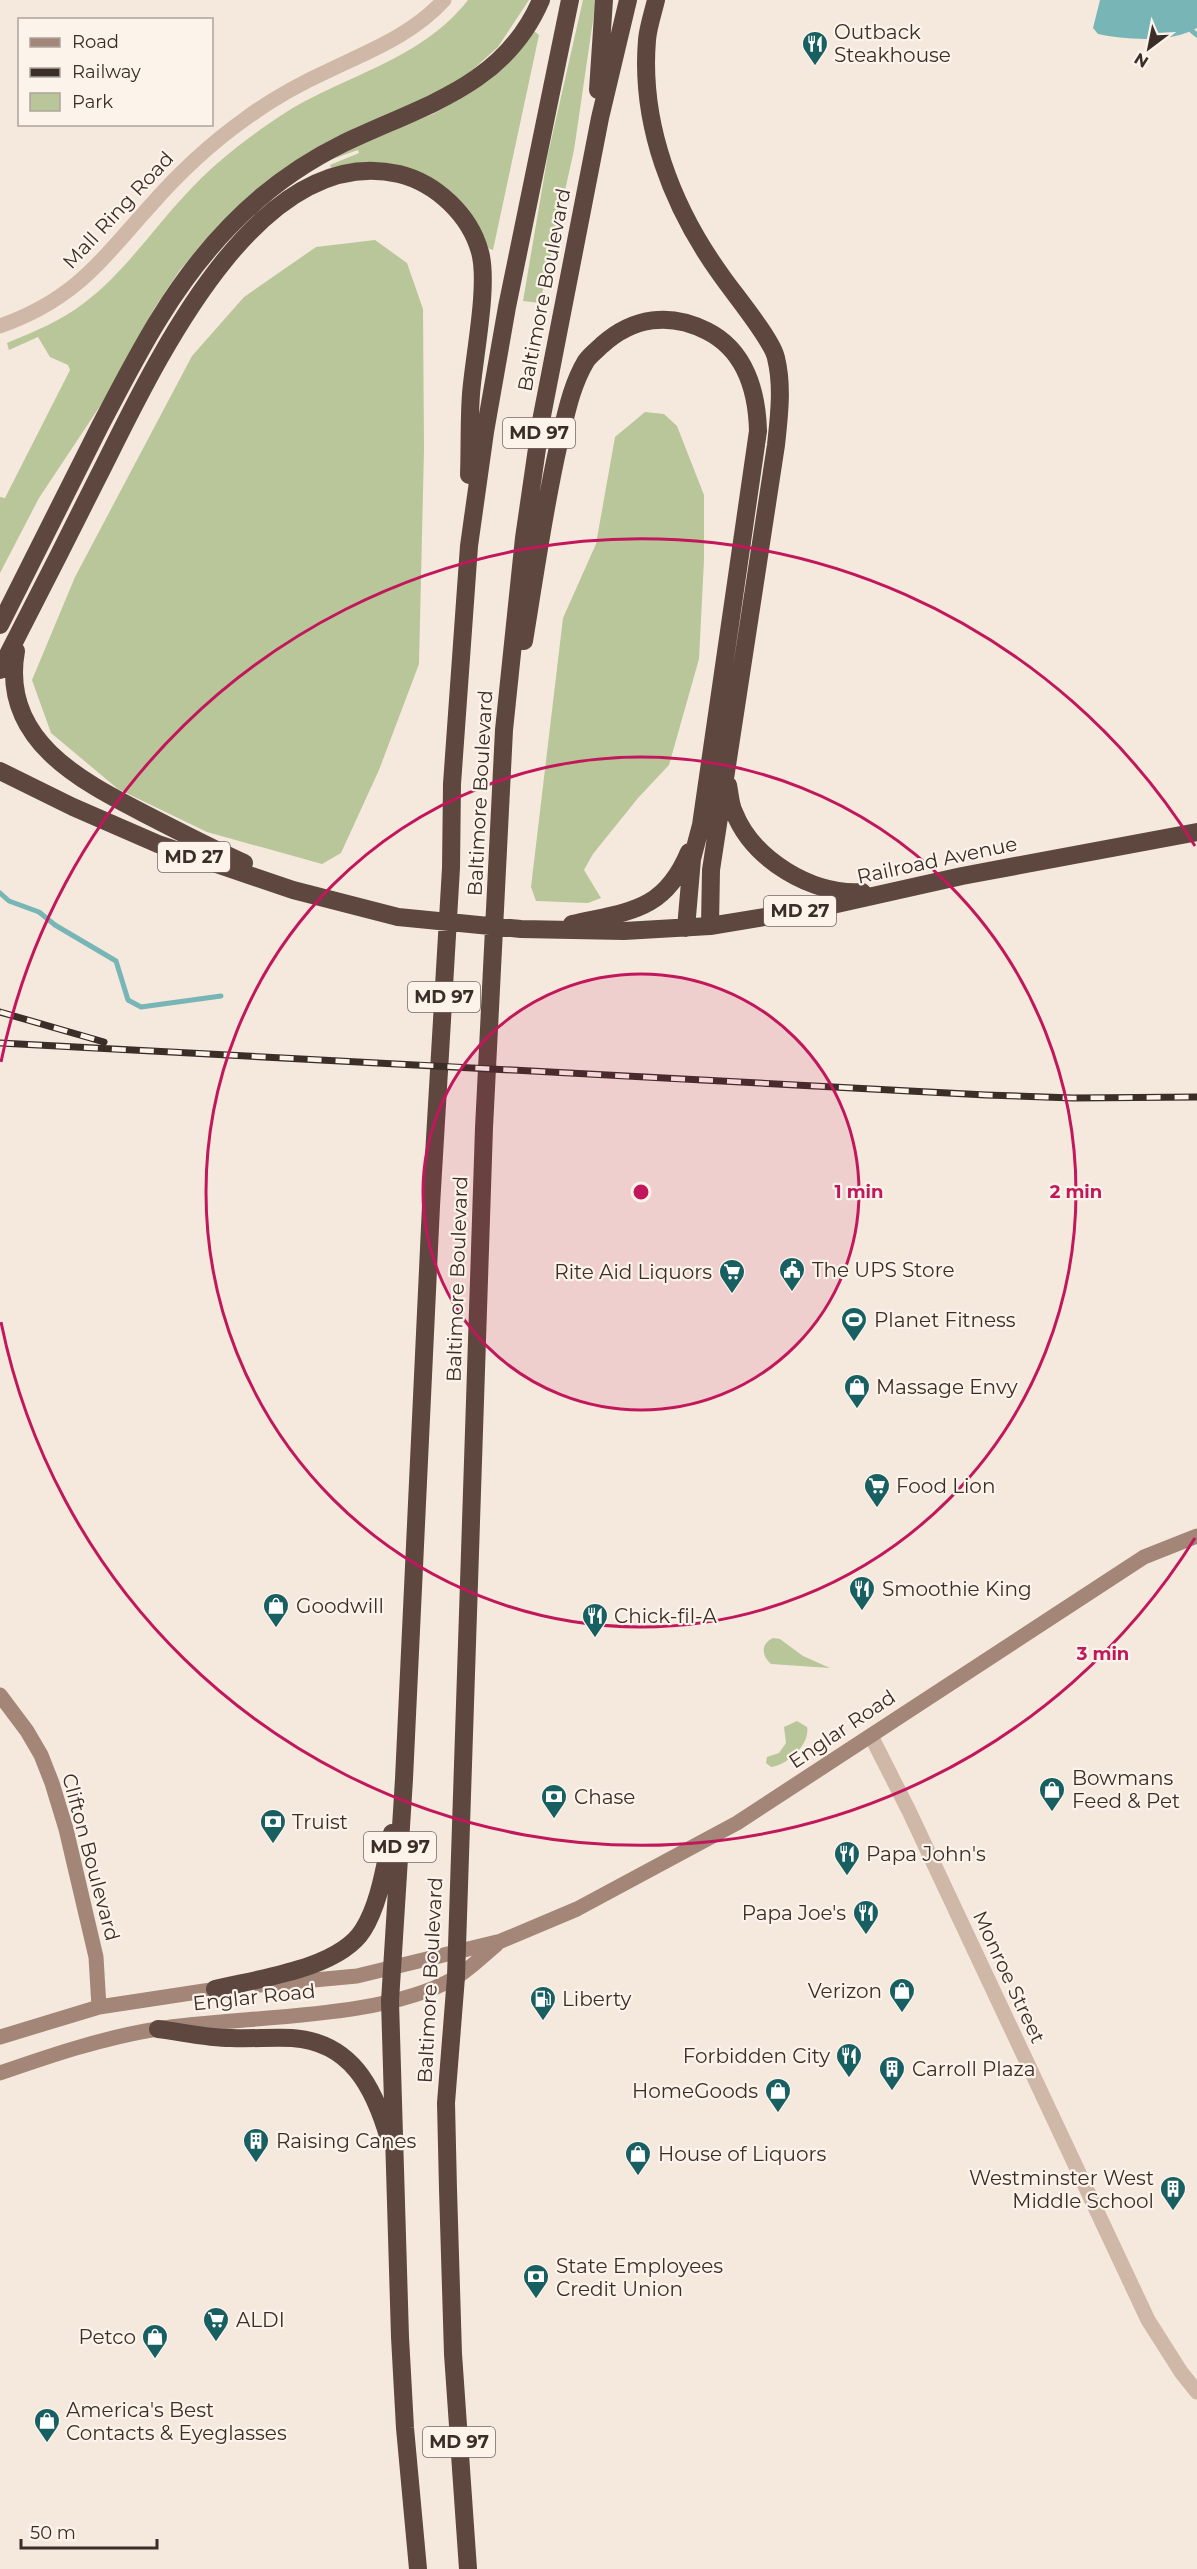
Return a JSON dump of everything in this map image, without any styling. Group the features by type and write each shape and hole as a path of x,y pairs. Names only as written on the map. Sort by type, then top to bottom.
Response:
{"highway":[{"path":"1,621 147,337 171,297 200,259 249,208 302,167 342,144 445,99 478,78 523,31 541,0"},
{"name":"Baltimore Boulevard","path":"418,2569 405,2428 390,2001 404,1779 451,868 452,784 466,590 485,432 507,307 570,0"},
{"path":"593,155 604,0"},
{"name":"Baltimore Boulevard","path":"468,2569 453,2354 446,2103 456,1977 484,1128 504,730 524,538 541,421 593,155 628,0"},
{"path":"656,0 647,38 646,78 652,124 665,172 699,244 776,357 779,383 776,445 711,870 710,926"},
{"path":"0,670 148,379 191,304 227,258 267,218 304,190 327,178 353,171 400,174 430,187 466,221 480,252 482,282 471,396 466,590"},
{"path":"504,730 524,645 552,474 575,384 588,358 626,326 671,319 692,323 717,336 750,377 758,401 758,431 701,825 692,859 687,928"},
{"path":"24,624 12,661 11,687 19,720 35,743 63,770 211,848 270,874 293,890"},
{"path":"725,770 733,812 746,834 785,872 846,893 879,891 962,876"},
{"name":"MD 27","path":"0,771 158,844 293,890"},
{"path":"552,929 650,904 664,893 683,866 701,825"},
{"name":"Railroad Avenue","path":"293,890 398,917 521,929 580,931 687,928 819,908 962,876 1197,832"},
{"path":"215,1989 300,1969 337,1953 358,1937 364,1929 379,1888 404,1779"},
{"path":"158,2029 228,2038 294,2038 333,2048 350,2060 369,2088 389,2137 395,2176"}],"street":[{"name":"Mall Ring Road","path":"0,326 34,312 75,286 114,249 185,168 244,119 309,80 398,38 444,0"},
{"name":"Englar Road","path":"0,2037 99,2007 215,1989 341,1978 501,1941 576,1909 737,1824 1144,1557 1197,1536"},
{"name":"Clifton Boulevard","path":"0,1695 36,1747 52,1783 66,1829 96,1957 99,2007"},
{"name":"Monroe Street","path":"871,1736 909,1811 1148,2320 1181,2372 1197,2392"},
{"name":"Englar Road","path":"0,2073 77,2046 158,2029 354,2008 390,2001 456,1977 501,1941"}],"green space":[{"path":"468,0 529,0 498,47 469,73 425,100 359,126 318,148 210,235 180,270 154,309 110,391 39,498 0,573 0,497 5,498 70,370 68,365 50,357 38,337 9,350 7,343 47,326 84,303 125,265 197,182 248,139 311,98 407,51 450,20"},
{"path":"583,0 596,0 574,150 540,303 523,301 548,154"},
{"path":"534,31 539,35 493,250 488,248 484,236 403,167 367,162 331,168 330,165 359,153 358,150 327,161 375,137 433,114 472,92 489,78"},
{"path":"375,240 407,263 423,309 424,449 419,664 379,770 341,853 322,864 207,832 118,789 51,733 32,680 75,577 192,356 244,297 316,247"},
{"path":"645,412 664,414 677,426 704,495 704,560 699,659 669,765 638,798 593,854 584,870 601,898 588,903 536,901 531,887 563,618 596,544 615,437"},
{"path":"773,1638 780,1639 803,1656 830,1668 771,1664 764,1654 764,1647"},
{"path":"797,1721 807,1727 805,1740 796,1753 784,1763 771,1767 766,1763 767,1757 779,1753 786,1743 784,1727"}],"water":[{"path":"1100,0 1197,0 1197,28 1175,36 1149,39 1098,34 1093,28"}],"waterway":[{"path":"1192,31 1197,35"},
{"path":"0,893 9,901 39,912 55,925 116,961 128,1000 141,1007 221,996"}],"railway":[{"path":"0,1012 104,1042"},
{"path":"0,1043 986,1095 1073,1098 1197,1097"}],"place":[{"name":"Outback Steakhouse","path":"815,67"},
{"name":"The UPS Store","path":"792,1293"},
{"name":"Rite Aid Liquors","path":"732,1295"},
{"name":"Planet Fitness","path":"854,1343"},
{"name":"Massage Envy","path":"857,1410"},
{"name":"Food Lion","path":"877,1509"},
{"name":"Smoothie King","path":"862,1612"},
{"name":"Goodwill","path":"276,1629"},
{"name":"Chick-fil-A","path":"595,1639"},
{"name":"Bowmans Feed & Pet","path":"1052,1813"},
{"name":"Chase","path":"554,1820"},
{"name":"Truist","path":"273,1845"},
{"name":"Papa John's","path":"847,1877"},
{"name":"Papa Joe's","path":"866,1936"},
{"name":"Verizon","path":"902,2014"},
{"name":"Liberty","path":"543,2022"},
{"name":"Forbidden City","path":"849,2079"},
{"name":"Carroll Plaza","path":"892,2092"},
{"name":"HomeGoods","path":"778,2114"},
{"name":"Raising Canes","path":"256,2164"},
{"name":"House of Liquors","path":"638,2177"},
{"name":"Westminster West Middle School","path":"1173,2212"},
{"name":"State Employees Credit Union","path":"536,2300"},
{"name":"ALDI","path":"216,2343"},
{"name":"Petco","path":"155,2360"},
{"name":"America's Best Contacts & Eyeglasses","path":"47,2444"}]}
